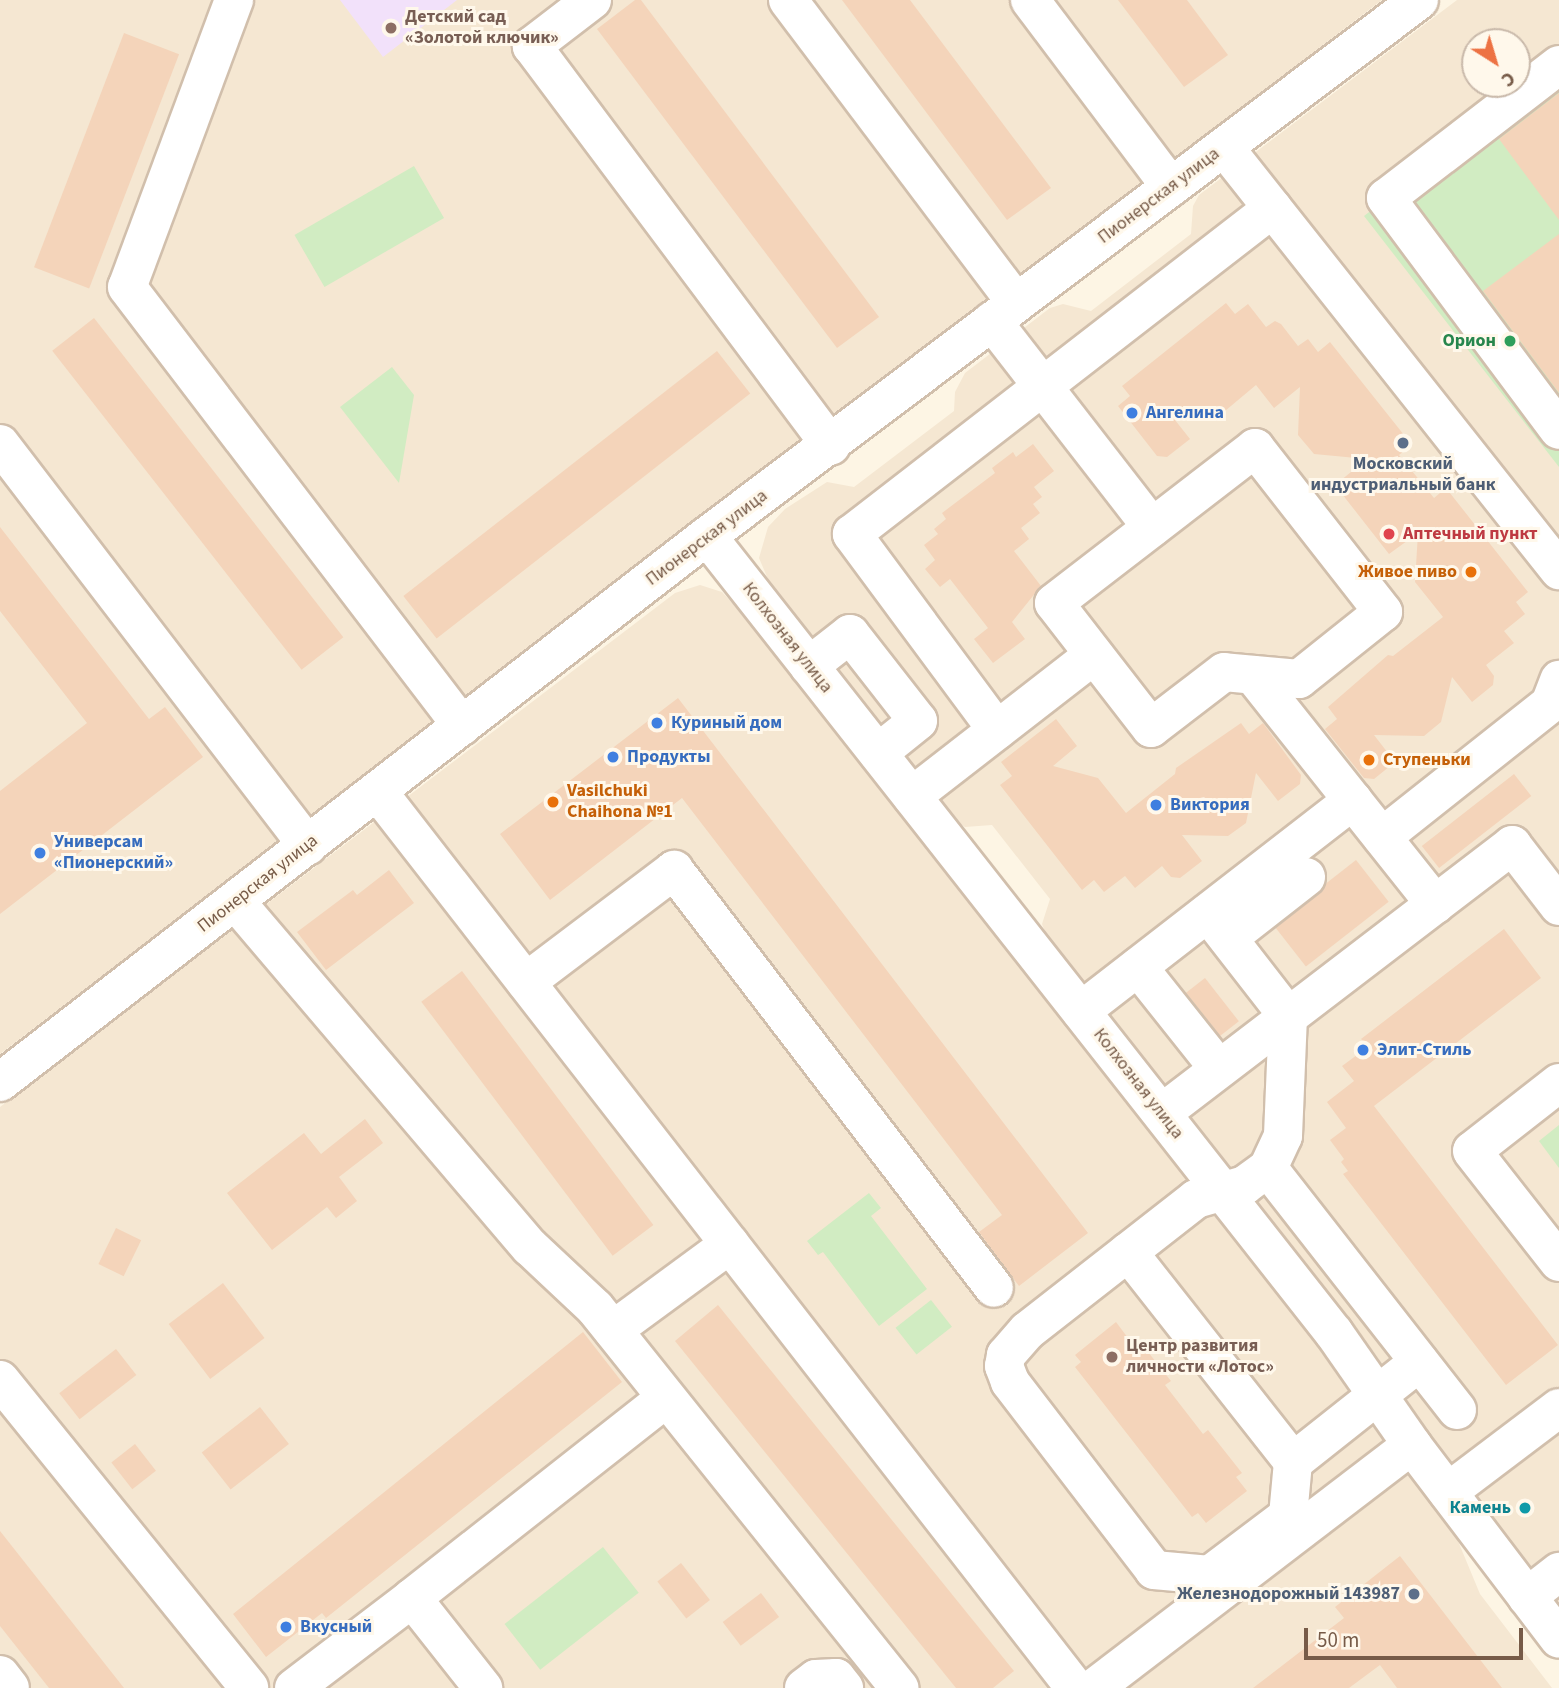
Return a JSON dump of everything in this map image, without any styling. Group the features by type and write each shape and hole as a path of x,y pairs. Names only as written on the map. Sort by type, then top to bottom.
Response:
{"street":[{"path":"234,0 127,287 462,726"},
{"path":"592,0 531,46 831,445"},
{"path":"788,0 1004,312 1042,386 1152,527"},
{"path":"1030,0 1171,187"},
{"name":"Пионерская улица","path":"0,1082 707,536 1419,0"},
{"path":"1559,65 1386,198 1559,429"},
{"path":"1224,147 1559,570"},
{"path":"998,730 852,534 1273,208"},
{"path":"0,444 308,846"},
{"path":"1255,448 1383,612 1299,679 1224,671 1151,728 1054,603 1152,527 1255,448"},
{"name":"Колхозная улица","path":"707,536 1223,1191 1378,1394 1412,1445 1559,1639"},
{"path":"809,666 850,634 859,645 918,721 878,753"},
{"path":"912,796 1094,655"},
{"path":"1253,675 1435,904"},
{"path":"1382,837 1550,704 1559,680"},
{"path":"378,792 1075,1688"},
{"path":"1218,926 1353,800"},
{"path":"1162,1113 1512,845 1559,906"},
{"path":"526,982 674,870 993,1288"},
{"path":"1081,1011 1138,967 1306,877"},
{"path":"236,902 530,1247 613,1330 899,1688"},
{"path":"1128,1252 1293,1462 1288,1516 1260,1549 1210,1575 1154,1570 1010,1382 1004,1366 1015,1342 1128,1252 1196,1199 1245,1185 1268,1168 1283,1136 1288,1016 1218,926"},
{"path":"1138,967 1219,1069"},
{"path":"1559,1083 1472,1151 1559,1262"},
{"path":"1268,1168 1457,1410"},
{"path":"613,1330 730,1244"},
{"path":"1293,1462 1419,1362"},
{"path":"0,1380 249,1688"},
{"path":"294,1688 666,1398"},
{"path":"1448,1492 1559,1408"},
{"path":"1094,1688 1260,1549 1412,1445"},
{"path":"1527,1597 1559,1572"},
{"path":"412,1598 483,1688"},
{"path":"0,1675 10,1688"},
{"path":"804,1688 816,1679 836,1678 844,1688"}],"shaded area":[{"path":"0,0 1382,0 0,1054"},
{"name":"Детский сад «Золотой ключик»","path":"340,0 457,0 383,57"},
{"path":"1457,0 1559,0 1559,1606 1428,1437 1376,1355 1046,935 1042,924 1050,899 992,825 965,827 956,821 773,591 759,558 768,527 785,509 827,482 854,487 954,411 955,392 965,373 1050,308 1063,304 1091,311 1191,234 1193,206 1199,195"},
{"path":"700,585 722,592 735,606 1323,1347 1453,1529 1480,1594 1552,1688 0,1688 0,1107 675,593"}],"green space":[{"name":"Орион","path":"1559,65 1559,467 1364,216 1516,98 1531,98 1531,87"},
{"path":"414,166 444,218 324,287 294,235"},
{"path":"392,367 414,395 399,483 340,407"},
{"path":"1559,1125 1559,1168 1539,1141"},
{"path":"869,1193 881,1208 871,1216 927,1289 879,1326 823,1252 818,1255 807,1241"},
{"path":"931,1300 952,1327 916,1354 896,1328"},
{"path":"603,1547 639,1593 540,1670 504,1624"}],"building":[{"path":"635,0 641,0 879,317 837,348 597,29"},
{"path":"842,0 910,0 1051,188 1007,220"},
{"path":"1118,0 1187,0 1228,55 1184,87"},
{"path":"124,33 179,54 89,288 34,267"},
{"path":"1559,93 1559,220 1499,139"},
{"path":"1559,234 1559,393 1483,291"},
{"path":"1226,303 1235,314 1248,304 1266,327 1275,321 1281,324 1298,346 1308,339 1318,352 1330,342 1412,445 1399,455 1434,498 1446,488 1528,592 1516,602 1525,614 1504,631 1514,643 1486,665 1494,676 1493,685 1472,702 1452,677 1441,722 1424,736 1374,735 1395,762 1374,779 1364,778 1325,729 1337,719 1328,707 1388,655 1393,656 1443,617 1415,582 1418,533 1389,554 1335,485 1367,459 1314,454 1298,435 1300,387 1274,408 1256,385 1219,416 1175,420 1190,439 1167,457 1157,456 1118,406 1130,396 1122,386"},
{"path":"94,318 343,637 302,670 52,351"},
{"path":"717,351 750,394 437,639 403,596"},
{"path":"1033,444 1054,471 1034,487 1042,497 1033,504 1040,513 1021,528 1029,539 1014,551 1041,586 1012,622 1025,639 993,663 974,639 988,628 950,579 940,587 925,569 935,560 924,545 938,534 934,529 946,519 942,513 995,473 992,468 1013,452 1016,457"},
{"name":"Универсам «Пионерский»","path":"0,527 149,719 165,707 203,757 0,914 0,791 87,723 0,611"},
{"path":"678,698 1088,1233 1019,1286 979,1232 1002,1215 682,798 550,900 500,834"},
{"path":"1056,719 1077,746 1053,766 1098,778 1126,813 1175,774 1176,768 1241,723 1249,734 1263,723 1301,775 1300,784 1278,801 1256,773 1246,823 1228,836 1182,835 1202,861 1180,878 1171,877 1162,866 1135,888 1125,876 1104,892 1094,880 1082,890 1000,785 1012,776 1001,762"},
{"path":"1514,774 1531,796 1439,868 1422,846"},
{"path":"1356,860 1389,902 1306,966 1273,925"},
{"path":"389,870 414,903 326,970 297,932 353,890 357,895"},
{"path":"1504,929 1541,978 1374,1106 1558,1345 1506,1385 1343,1174 1348,1171 1341,1162 1344,1159 1330,1140 1346,1128 1327,1102 1354,1081 1342,1066 1357,1055 1353,1050 1364,1042 1361,1039"},
{"path":"462,971 653,1225 613,1256 421,1002"},
{"path":"1205,978 1239,1021 1220,1036 1186,993"},
{"path":"365,1119 383,1143 339,1177 357,1201 336,1218 327,1207 272,1250 227,1193 304,1133 321,1154"},
{"path":"116,1228 141,1240 124,1276 98,1264"},
{"path":"223,1283 265,1338 210,1379 169,1324"},
{"path":"718,1305 1014,1671 993,1688 956,1688 675,1341"},
{"path":"1116,1322 1131,1342 1137,1338 1171,1381 1165,1385 1203,1434 1208,1430 1242,1473 1236,1477 1247,1491 1206,1523 1198,1513 1192,1517 1075,1367 1081,1362 1075,1355"},
{"path":"583,1332 622,1382 326,1618 322,1613 266,1657 233,1614"},
{"path":"116,1349 136,1375 80,1419 59,1393"},
{"path":"260,1407 289,1444 231,1490 202,1453"},
{"path":"135,1444 156,1471 132,1489 111,1462"},
{"path":"0,1531 124,1688 49,1688 0,1626"},
{"path":"1400,1556 1502,1688 1397,1688 1380,1665 1349,1688 1253,1688 1344,1618 1335,1607"},
{"path":"681,1563 710,1600 686,1619 657,1581"},
{"path":"761,1593 779,1617 741,1646 723,1622"}],"place":[{"name":"Детский сад «Золотой ключик»","path":"391,28"},
{"name":"Орион","path":"1510,341"},
{"name":"Ангелина","path":"1132,413"},
{"name":"Московский индустриальный банк","path":"1403,443"},
{"name":"Аптечный пункт","path":"1389,534"},
{"name":"Живое пиво","path":"1471,572"},
{"name":"Куриный дом","path":"657,723"},
{"name":"Продукты","path":"613,757"},
{"name":"Ступеньки","path":"1369,760"},
{"name":"Vasilchuki Chaihona №1","path":"553,802"},
{"name":"Виктория","path":"1156,805"},
{"name":"Универсам «Пионерский»","path":"40,853"},
{"name":"Элит-Cтиль","path":"1363,1050"},
{"name":"Центр развития личности «Лотос»","path":"1112,1357"},
{"name":"Камень","path":"1525,1508"},
{"name":"Железнодорожный 143987","path":"1414,1594"},
{"name":"Вкусный","path":"286,1627"}]}
